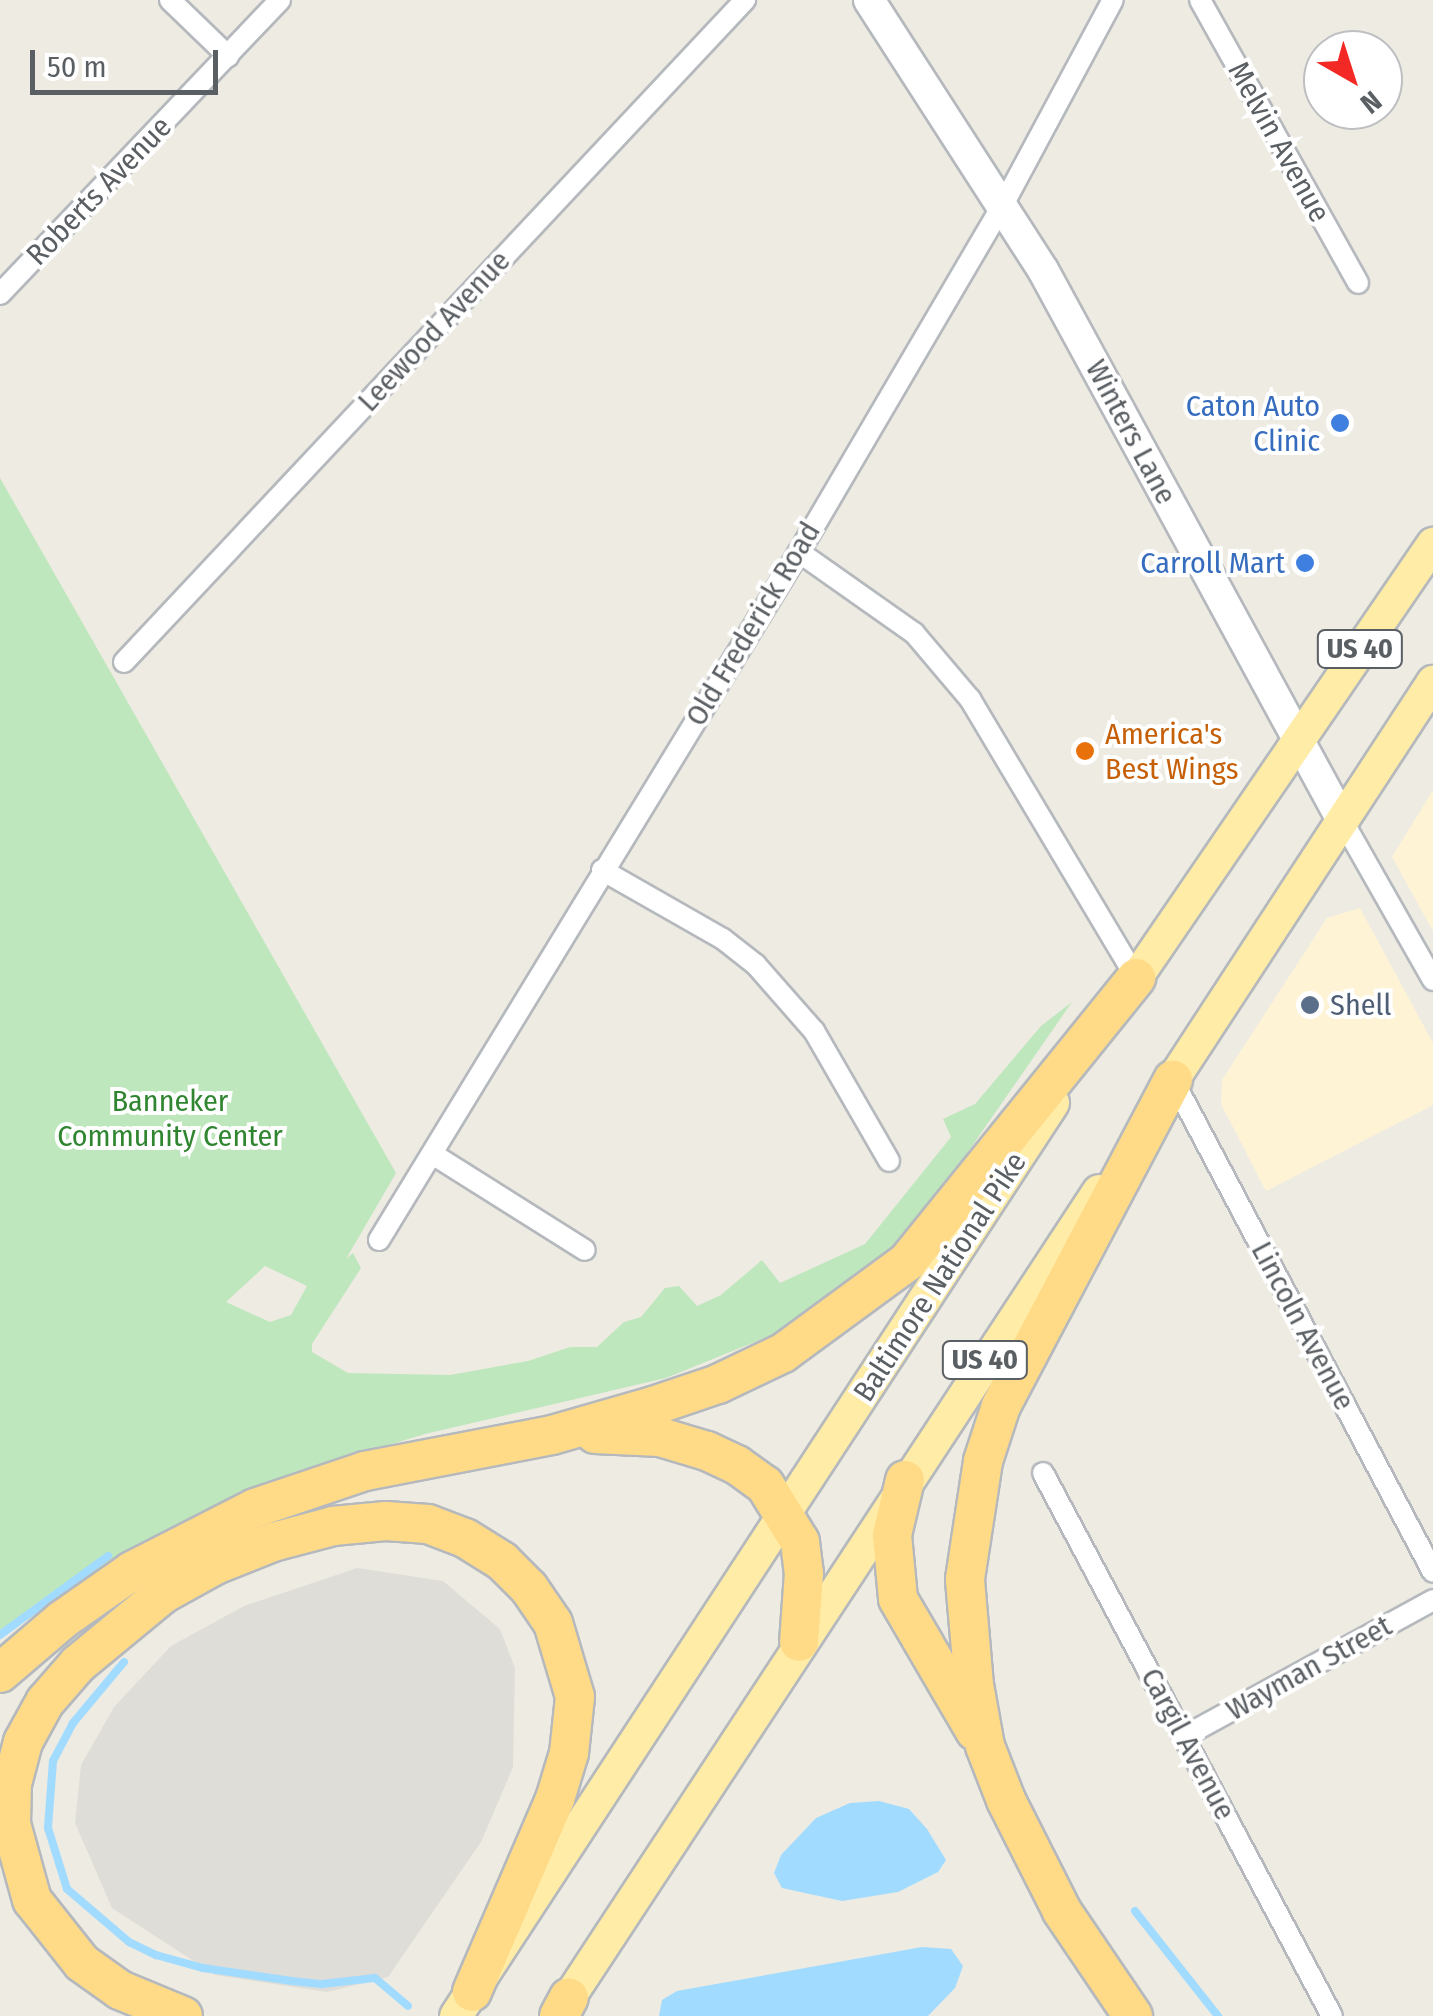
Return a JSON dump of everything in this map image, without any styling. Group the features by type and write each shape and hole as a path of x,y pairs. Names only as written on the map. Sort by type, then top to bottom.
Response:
{"highway":[{"path":"0,1673 62,1620 132,1571 255,1508 365,1471 552,1436 718,1384 783,1353 848,1310 907,1262 1136,978"},
{"path":"985,1746 968,1637 964,1579 983,1460 1001,1406 1028,1348 1173,1080"},
{"path":"552,1436 621,1433 660,1437 737,1465 765,1485 800,1542 804,1573 799,1642"},
{"path":"905,1480 892,1536 898,1599 985,1746 1006,1800 1062,1911 1133,2016"},
{"path":"183,2016 120,1990 82,1963 32,1900 11,1824 12,1784 23,1742 45,1702 78,1664 163,1594 215,1565 273,1542 333,1526 386,1521 428,1524 464,1538 502,1561 529,1588 553,1623 575,1697 569,1754 555,1798 464,2004"}],"main road":[{"name":"Baltimore National Pike","path":"464,2004 1136,978 1433,544"},
{"name":"US 40","path":"562,2010 905,1480 1433,682"}],"street":[{"path":"170,0 228,56"},
{"name":"Roberts Avenue","path":"0,294 280,0"},
{"name":"Leewood Avenue","path":"124,662 745,0"},
{"name":"Winters Lane","path":"869,0 1004,204 1433,980"},
{"name":"Old Frederick Road","path":"379,1240 798,552 1004,204 1113,0"},
{"name":"Melvin Avenue","path":"1200,0 1358,283"},
{"path":"798,552 914,634 970,699 1136,978"},
{"path":"602,870 723,939 756,965 814,1030 889,1160"},
{"name":"Lincoln Avenue","path":"1173,1080 1433,1572"},
{"path":"434,1155 585,1250"},
{"name":"Cargil Avenue","path":"1042,1473 1332,2016"},
{"name":"Wayman Street","path":"1184,1736 1433,1600"}],"shaded area":[{"path":"1433,790 1433,931 1392,857"},
{"path":"1360,908 1433,1043 1433,1105 1266,1191 1221,1104 1222,1080 1327,918"},
{"path":"357,1568 443,1581 500,1629 515,1668 513,1767 481,1842 388,1977 327,1992 215,1975 112,1908 75,1823 81,1765 114,1707 171,1646 244,1606"}],"green space":[{"name":"Banneker Community Center","path":"0,478 396,1173 346,1259 353,1253 361,1268 312,1344 312,1352 348,1373 450,1375 528,1361 570,1347 597,1347 624,1322 641,1317 665,1288 679,1286 697,1306 721,1295 762,1260 780,1283 865,1244 951,1137 943,1119 975,1104 1041,1026 1072,1002 963,1159 897,1243 809,1320 666,1378 425,1434 273,1480 0,1630","holes":["265,1266 307,1286 291,1315 270,1322 226,1302"]}],"water":[{"path":"879,1801 909,1809 927,1829 946,1860 938,1872 898,1892 842,1901 782,1888 774,1873 781,1855 816,1818 850,1803"},
{"path":"922,1947 951,1949 963,1966 955,1988 928,2016 659,2016 662,2000 677,1991"}],"waterway":[{"path":"0,1635 108,1556"},
{"path":"124,1662 73,1723 53,1761 48,1828 67,1889 129,1942 156,1955 203,1968 292,1981 322,1984 375,1978 408,2006"},
{"path":"1135,1911 1218,2016"}],"place":[{"name":"Caton Auto Clinic","path":"1340,423"},
{"name":"Carroll Mart","path":"1305,563"},
{"name":"America's Best Wings","path":"1085,751"},
{"name":"Shell","path":"1310,1005"}]}
